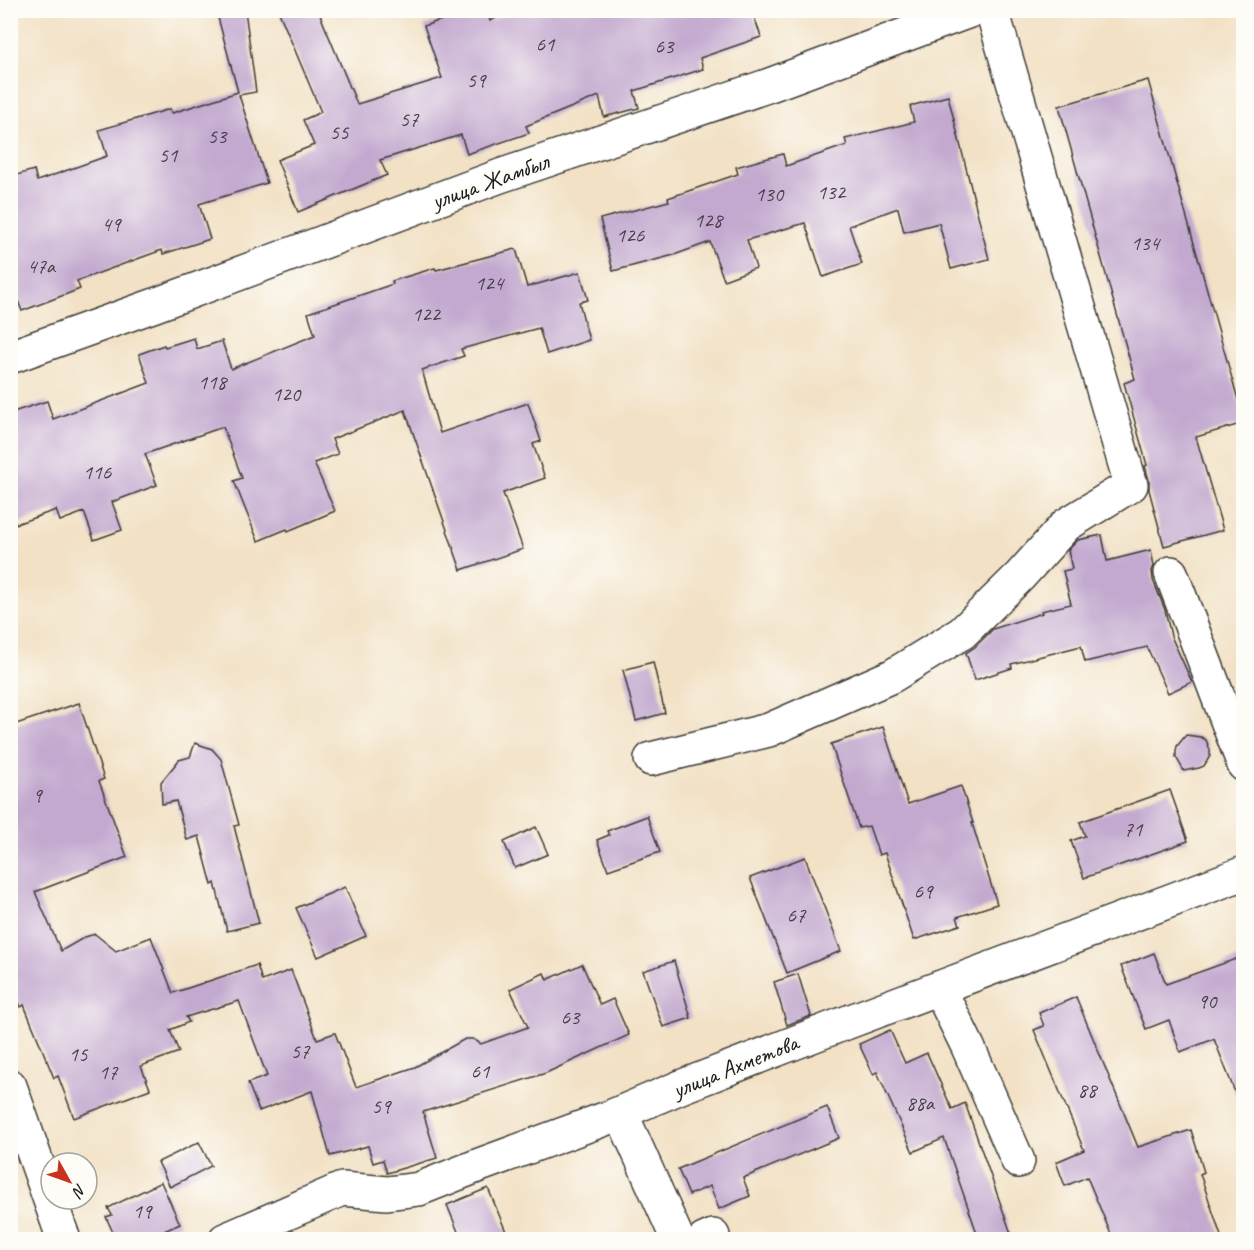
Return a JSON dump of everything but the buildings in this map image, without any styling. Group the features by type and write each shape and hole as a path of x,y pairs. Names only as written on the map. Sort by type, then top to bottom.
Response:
{"street":[{"name":"улица Жамбыл","path":"10,357 500,176 767,86 972,10"},
{"path":"651,759 769,730 892,676 962,633 1020,576 1066,525 1131,485 992,10"},
{"path":"1171,573 1244,765"},
{"name":"улица Ахметова","path":"225,1239 342,1189 387,1193 419,1189 1244,873"},
{"path":"939,988 968,1047 1018,1161"},
{"path":"10,1086 64,1239"},
{"path":"621,1113 678,1239"}]}
